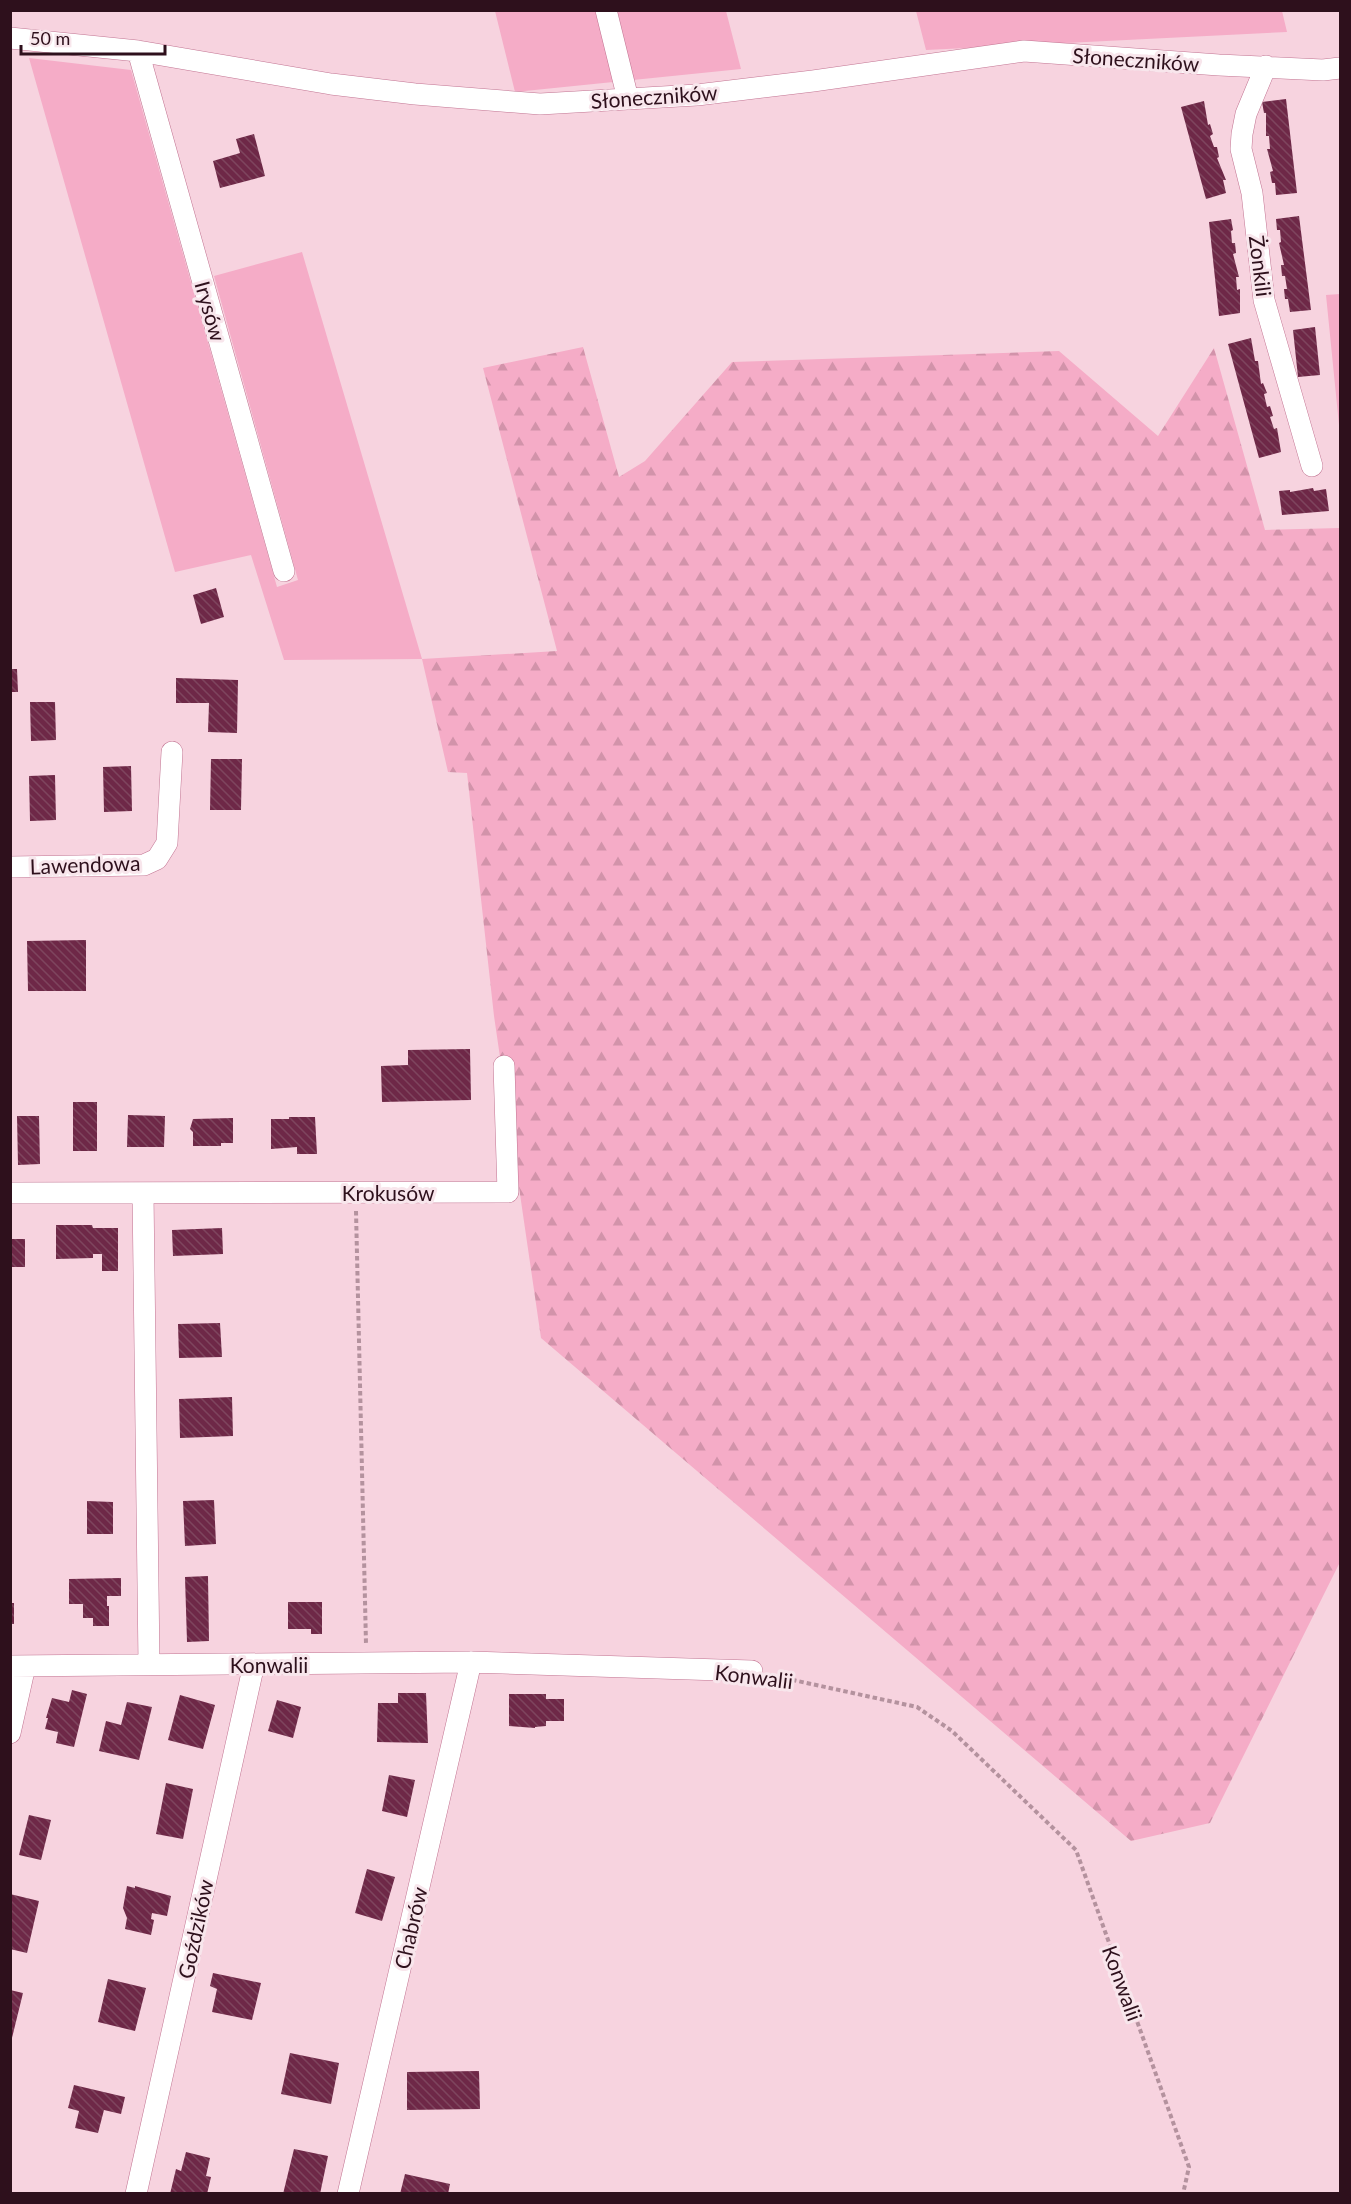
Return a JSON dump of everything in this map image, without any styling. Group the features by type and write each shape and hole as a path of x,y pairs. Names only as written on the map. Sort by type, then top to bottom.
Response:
{"street":[{"path":"606,10 628,99"},
{"name":"Słoneczników","path":"10,38 138,51 331,84 415,94 540,104 697,95 1024,51 1323,70 1341,68"},
{"name":"Irysów","path":"138,51 284,572"},
{"name":"Żonkili","path":"1266,66 1246,114 1242,148 1252,193 1264,300 1312,466"},
{"name":"Lawendowa","path":"10,867 144,865 157,859 167,843 172,752"},
{"name":"Krokusów","path":"10,1193 508,1192 504,1066"},
{"path":"143,1193 149,1664"},
{"name":"Konwalii","path":"18,1666 471,1662 752,1671"},
{"name":"Chabrów","path":"348,2193 471,1662"},
{"name":"Goździków","path":"136,2193 254,1664"},
{"path":"10,1733 18,1666"}],"path":[{"path":"355,1192 366,1663"},
{"name":"Konwalii","path":"752,1671 917,1707 952,1731 1076,1850 1189,2167 1183,2193"}],"green space":[{"path":"495,11 726,11 741,69 515,92"},
{"path":"916,11 1282,11 1287,32 926,50"},
{"path":"29,58 131,70 277,587 298,580 214,276 302,252 422,659 284,660 251,555 175,572"},
{"path":"1340,294 1340,435 1326,295"},
{"path":"583,347 619,477 645,461 732,362 1059,351 1158,436 1214,348 1265,530 1340,528 1340,1562 1210,1823 1131,1841 541,1338 494,1016 467,773 448,772 422,659 557,651 483,368"}],"building":[{"path":"1286,99 1297,193 1276,195 1275,183 1272,183 1270,172 1273,171 1267,149 1270,149 1269,136 1266,136 1266,113 1264,113 1262,102"},
{"path":"1204,101 1208,125 1210,124 1213,134 1210,136 1214,147 1217,147 1219,157 1217,158 1226,180 1223,180 1226,193 1206,199 1181,107"},
{"path":"254,134 265,176 220,188 213,161 240,153 236,139"},
{"path":"1299,216 1311,310 1290,312 1288,299 1285,299 1284,289 1287,289 1285,276 1282,276 1281,265 1284,265 1279,243 1281,242 1280,230 1277,230 1276,219"},
{"path":"1231,219 1232,243 1235,243 1236,253 1233,254 1239,277 1236,277 1237,290 1240,289 1240,313 1219,316 1209,222"},
{"path":"1315,327 1320,375 1298,377 1293,330"},
{"path":"1251,338 1255,361 1258,361 1261,384 1263,383 1267,393 1264,394 1267,407 1270,406 1273,416 1270,417 1274,429 1277,428 1281,452 1259,458 1228,344"},
{"path":"1313,488 1314,491 1326,489 1329,511 1282,515 1279,491 1290,490 1290,492"},
{"path":"216,588 224,617 201,624 193,595"},
{"path":"10,669 17,669 18,692 10,692"},
{"path":"176,678 238,680 237,733 208,732 209,703 176,703"},
{"path":"30,702 55,702 56,740 31,741"},
{"path":"211,759 242,759 241,810 210,810"},
{"path":"131,766 132,811 104,812 103,767"},
{"path":"55,775 56,820 30,821 29,776"},
{"path":"86,940 86,991 28,991 27,941"},
{"path":"470,1049 471,1100 382,1102 381,1066 408,1065 408,1050"},
{"path":"73,1102 97,1102 97,1151 73,1151"},
{"path":"128,1115 165,1116 164,1147 127,1147"},
{"path":"17,1116 39,1116 40,1164 18,1165"},
{"path":"289,1117 315,1117 317,1154 297,1154 297,1147 271,1149 271,1119 289,1119"},
{"path":"233,1118 233,1143 221,1143 221,1146 193,1146 193,1132 190,1129 193,1119"},
{"path":"56,1225 118,1228 118,1271 102,1271 102,1254 93,1254 93,1258 56,1259"},
{"path":"222,1228 223,1254 173,1256 172,1230"},
{"path":"10,1239 25,1239 25,1267 10,1267"},
{"path":"220,1323 222,1357 179,1358 178,1324"},
{"path":"232,1397 233,1436 180,1438 179,1399"},
{"path":"214,1500 216,1544 185,1546 183,1501"},
{"path":"87,1501 113,1502 113,1534 87,1534"},
{"path":"208,1576 209,1641 187,1642 185,1577"},
{"path":"121,1578 121,1596 107,1596 109,1626 93,1626 93,1618 83,1618 83,1604 69,1604 69,1579"},
{"path":"288,1602 322,1602 322,1634 311,1634 311,1629 288,1629"},
{"path":"10,1603 14,1603 14,1624 10,1624"},
{"path":"72,1690 87,1694 74,1747 56,1743 58,1732 45,1729 52,1698 69,1702"},
{"path":"398,1693 426,1693 428,1743 377,1742 378,1703 398,1703"},
{"path":"509,1694 546,1694 546,1699 564,1699 564,1721 546,1721 546,1726 535,1728 509,1726"},
{"path":"180,1695 215,1705 203,1749 168,1740"},
{"path":"277,1700 301,1707 293,1738 268,1731"},
{"path":"127,1702 152,1707 139,1760 99,1751 106,1721 121,1725"},
{"path":"389,1775 415,1780 407,1817 382,1811"},
{"path":"166,1783 193,1789 183,1839 156,1834"},
{"path":"29,1815 51,1820 41,1860 19,1855"},
{"path":"367,1869 395,1877 382,1921 355,1913"},
{"path":"127,1886 171,1896 167,1916 152,1913 151,1919 154,1920 151,1935 125,1929 127,1918 123,1908"},
{"path":"10,1894 39,1901 27,1953 10,1949"},
{"path":"213,1973 261,1983 252,2020 212,2012 217,1989 210,1986"},
{"path":"108,1979 146,1988 135,2031 98,2022"},
{"path":"10,1990 23,1993 11,2042 10,2042"},
{"path":"290,2053 339,2063 331,2104 281,2094"},
{"path":"479,2071 480,2109 407,2110 407,2072"},
{"path":"74,2085 125,2097 121,2114 104,2110 98,2133 75,2128 79,2111 68,2108"},
{"path":"294,2149 328,2156 320,2194 283,2194"},
{"path":"186,2152 210,2158 206,2176 211,2177 207,2194 170,2194 176,2169 181,2171"},
{"path":"405,2174 450,2184 448,2194 400,2194"}]}
